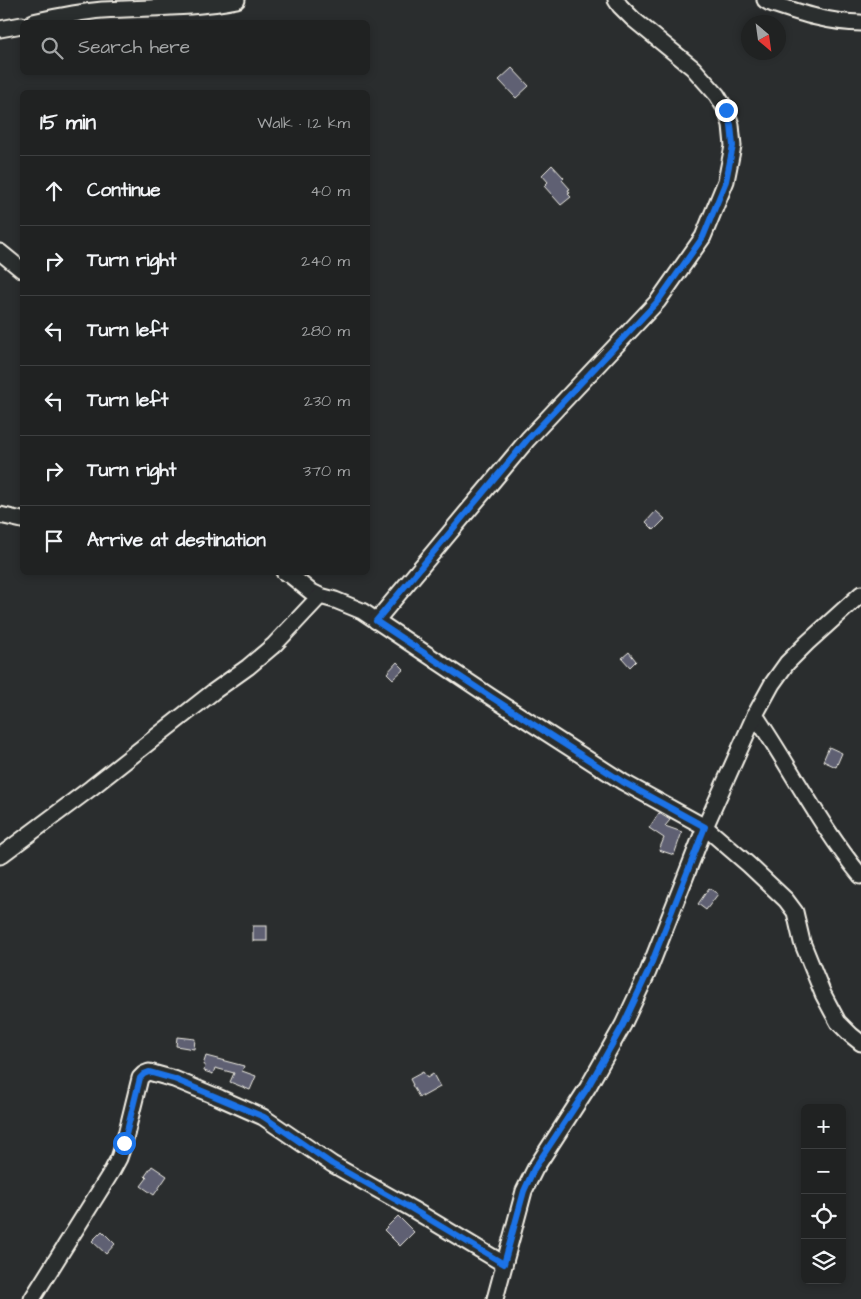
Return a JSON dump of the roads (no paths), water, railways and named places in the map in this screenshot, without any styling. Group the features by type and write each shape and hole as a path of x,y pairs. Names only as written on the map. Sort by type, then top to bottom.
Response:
{"street":[{"path":"40,20 85,6 186,6 236,0"},
{"path":"376,621 528,439 658,301 703,237 726,181 733,146 731,125 726,110 717,95 694,68 633,19 616,0"},
{"path":"766,0 807,16 861,24"},
{"path":"0,29 20,25"},
{"path":"0,252 20,268"},
{"path":"0,515 20,520"},
{"path":"300,578 310,592 362,611 623,782 705,827 749,865 786,900 795,912 802,942 823,994 838,1022 861,1043"},
{"path":"495,1299 524,1191 534,1169 588,1087 623,1025 648,972 705,827 755,715 772,684 787,663 861,594"},
{"path":"0,856 248,667 274,645 320,596"},
{"path":"755,715 822,822 861,876"},
{"path":"32,1299 119,1158 140,1078 149,1072 174,1079 264,1117 332,1164 504,1264"}]}
